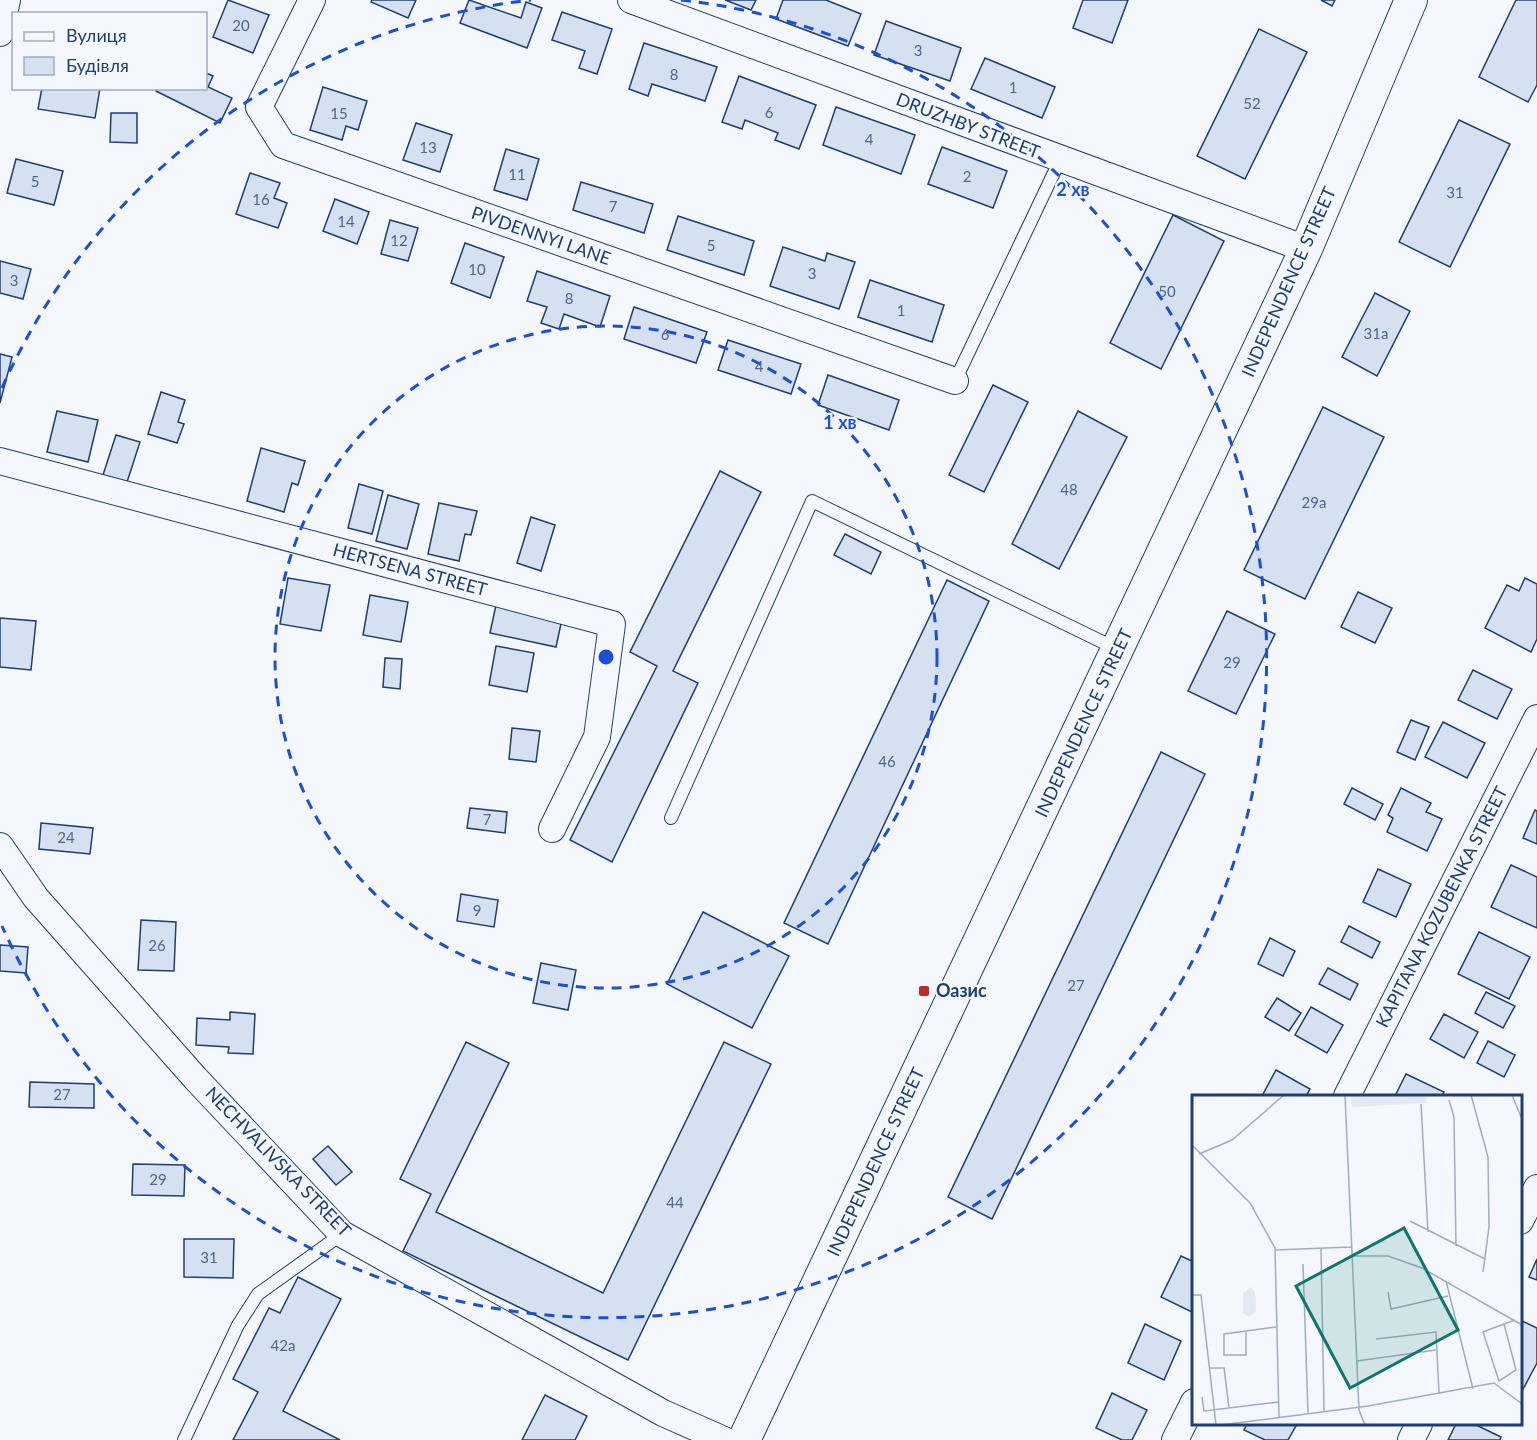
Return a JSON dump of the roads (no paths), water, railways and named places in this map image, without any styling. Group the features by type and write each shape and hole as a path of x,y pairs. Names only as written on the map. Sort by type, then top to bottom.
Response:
{"street":[{"path":"0,33 7,0"},
{"name":"PIVDENNYI LANE","path":"312,0 259,107 283,145 955,381"},
{"name":"INDEPENDENCE STREET","path":"744,1440 1119,650 1306,249 1411,0"},
{"name":"DRUZHBY STREET","path":"641,2 1060,160 1306,249"},
{"name":"HERTSENA STREET","path":"0,461 612,624 597,737 552,829"},
{"name":"KAPITANA KOZUBENKA STREET","path":"1348,1095 1537,718"},
{"name":"NECHVALIVSKA STREET","path":"0,846 52,915 196,1078 342,1234 663,1413 724,1440"},
{"path":"1522,1219 1537,1188"},
{"path":"1175,1440 1192,1406"}],"lane":[{"path":"955,381 1060,160"},
{"path":"671,818 812,501 1119,650"},
{"path":"184,1440 238,1325 258,1294 342,1234"}],"place":[{"name":"Оазис","path":"924,991"}]}
